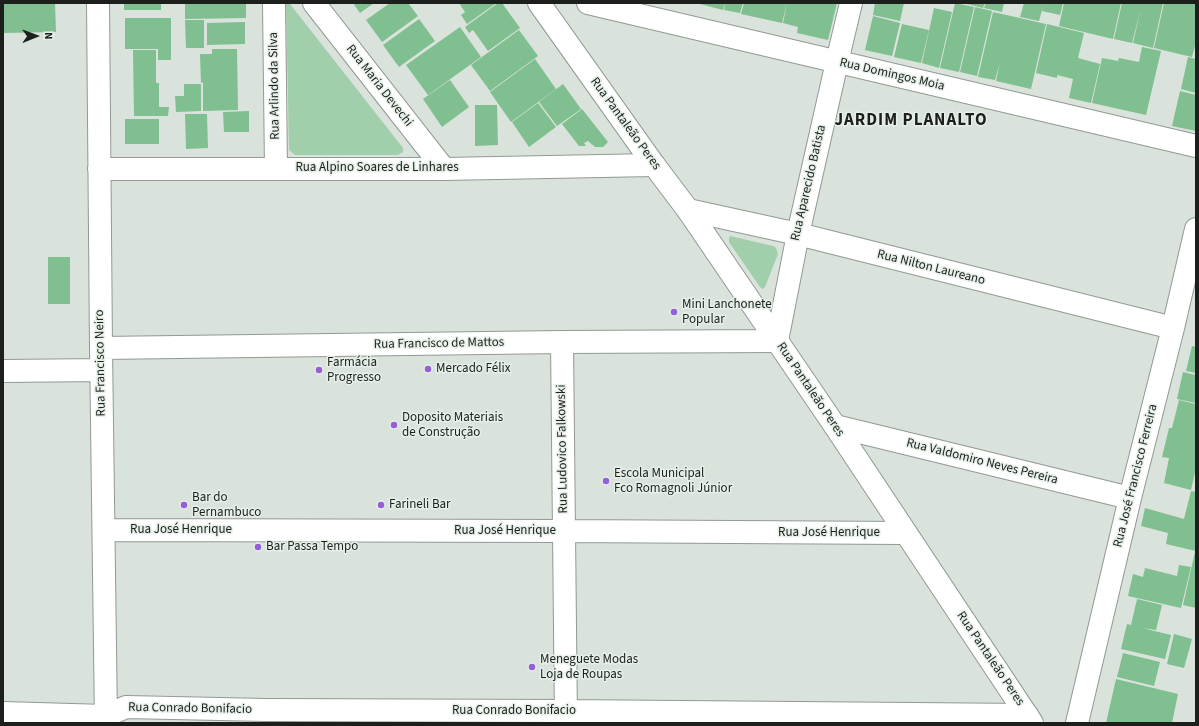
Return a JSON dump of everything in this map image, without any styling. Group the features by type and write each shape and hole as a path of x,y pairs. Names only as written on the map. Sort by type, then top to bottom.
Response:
{"street":[{"name":"Rua Francisco Neiro","path":"98,3 106,719"},
{"name":"Rua Arlindo da Silva","path":"274,3 276,169"},
{"name":"Rua Maria Devechi","path":"314,3 444,169"},
{"name":"Rua Pantaleão Peres","path":"539,3 654,165 688,210 835,426 1030,719"},
{"name":"Rua Domingos Moia","path":"588,3 1196,146"},
{"name":"Rua Aparecido Batista","path":"777,341 798,234 851,3"},
{"name":"Rua Alpino Soares de Linhares","path":"99,169 444,169 654,165"},
{"name":"Rua Nilton Laureano","path":"688,210 798,234 1173,328"},
{"name":"Rua José Francisco Ferreira","path":"1077,723 1196,229"},
{"name":"Rua Francisco de Mattos","path":"101,348 562,342 777,341"},
{"name":"Rua Ludovico Falkowski","path":"562,342 566,717"},
{"path":"3,371 101,370"},
{"name":"Rua Valdomiro Neves Pereira","path":"835,426 1130,498"},
{"name":"Rua José Henrique","path":"104,530 906,533"},
{"name":"Rua Conrado Bonifacio","path":"3,713 106,719 126,707 566,717 1030,719"}],"green space":[{"path":"286,3 290,4 403,148 403,152 398,155 295,155 289,150"},
{"path":"730,236 776,248 778,254 765,287 762,289 729,242"}],"building":[{"path":"3,3 55,3 56,32 3,33"},
{"path":"124,3 161,3 161,10 124,10"},
{"path":"185,3 246,3 246,18 185,19"},
{"path":"353,3 374,3 360,13"},
{"path":"390,3 408,3 418,16 382,42 366,20"},
{"path":"459,3 495,4 467,24 461,15 465,12"},
{"path":"498,3 502,3 520,28 488,51 473,30 469,33 465,27"},
{"path":"696,3 725,3 723,10"},
{"path":"725,3 743,3 740,13 724,10"},
{"path":"744,3 787,3 782,23 741,14"},
{"path":"787,3 837,3 828,40 797,33 798,27 783,23"},
{"path":"875,3 904,3 900,21 873,15"},
{"path":"955,3 974,7 959,72 940,68"},
{"path":"967,3 985,3 983,8"},
{"path":"986,3 1004,3 1002,12 984,8"},
{"path":"1024,3 1044,3 1039,21 1020,17"},
{"path":"1044,3 1063,3 1060,15 1042,11"},
{"path":"1064,3 1121,3 1113,39 1059,26"},
{"path":"1122,3 1163,3 1153,48 1133,43 1141,8 1132,43 1114,39"},
{"path":"1164,3 1196,3 1196,42 1192,57 1154,48"},
{"path":"975,7 992,11 977,76 960,72"},
{"path":"934,8 952,12 939,68 922,63"},
{"path":"993,12 1046,24 1031,89 996,81 1000,62 995,80 978,77"},
{"path":"873,16 900,23 892,56 865,50"},
{"path":"125,18 171,18 171,60 158,60 158,49 125,49"},
{"path":"419,19 435,41 399,67 383,45"},
{"path":"185,20 204,20 204,48 186,48"},
{"path":"245,22 245,44 207,45 207,23"},
{"path":"902,24 929,30 921,63 894,57"},
{"path":"1047,24 1084,33 1078,58 1100,64 1091,103 1069,98 1073,79 1057,75 1057,78 1036,73"},
{"path":"460,27 481,57 428,95 406,65"},
{"path":"519,30 538,56 490,91 471,65"},
{"path":"1142,47 1161,51 1146,115 1092,103 1102,58 1118,61 1119,58 1139,62"},
{"path":"212,49 237,49 238,110 203,111 203,82 201,83 200,54 212,54"},
{"path":"133,50 156,50 156,83 159,83 159,107 169,107 168,116 134,116"},
{"path":"1188,57 1196,59 1196,93 1181,89"},
{"path":"535,59 556,89 511,122 490,92"},
{"path":"450,80 469,107 442,127 423,99"},
{"path":"184,84 201,84 201,111 176,112 175,96 184,96"},
{"path":"563,84 581,109 557,126 539,102"},
{"path":"1180,91 1196,95 1196,131 1172,126"},
{"path":"538,103 556,127 529,147 512,122"},
{"path":"475,105 497,105 498,145 475,146"},
{"path":"582,109 608,142 603,147 595,147 588,141 584,143 586,146 579,146 562,124"},
{"path":"249,111 249,132 224,132 223,112"},
{"path":"185,114 207,114 208,148 186,149"},
{"path":"125,119 159,119 159,144 125,144"},
{"path":"48,257 70,257 70,304 48,304"},
{"path":"1192,346 1196,347 1196,373 1186,371"},
{"path":"1183,372 1196,375 1196,403 1177,399"},
{"path":"1179,400 1196,404 1196,468 1191,490 1164,483 1169,458 1162,457 1169,428 1172,428"},
{"path":"1191,491 1196,492 1196,551 1166,544 1168,533 1141,526 1145,508 1184,519"},
{"path":"1196,552 1196,608 1183,605"},
{"path":"1179,565 1191,567 1181,608 1128,596 1133,574 1143,577 1145,568 1177,576"},
{"path":"1137,599 1162,605 1156,630 1142,628 1171,635 1165,659 1121,649 1127,624 1131,625"},
{"path":"1174,634 1192,639 1184,668 1167,664"},
{"path":"1123,653 1160,662 1154,686 1117,677"},
{"path":"1116,679 1178,694 1172,723 1106,723"}],"place":[{"name":"Mini Lanchonete Popular","path":"674,312"},
{"name":"Mercado Félix","path":"428,369"},
{"name":"Farmácia Progresso","path":"319,370"},
{"name":"Doposito Materiais de Construção","path":"394,425"},
{"name":"Escola Municipal Fco Romagnoli Júnior","path":"606,481"},
{"name":"Bar do Pernambuco","path":"184,505"},
{"name":"Farineli Bar","path":"381,505"},
{"name":"Bar Passa Tempo","path":"258,547"},
{"name":"Meneguete Modas Loja de Roupas","path":"532,667"}],"district":[{"name":"JARDIM PLANALTO","path":"911,121"}]}
